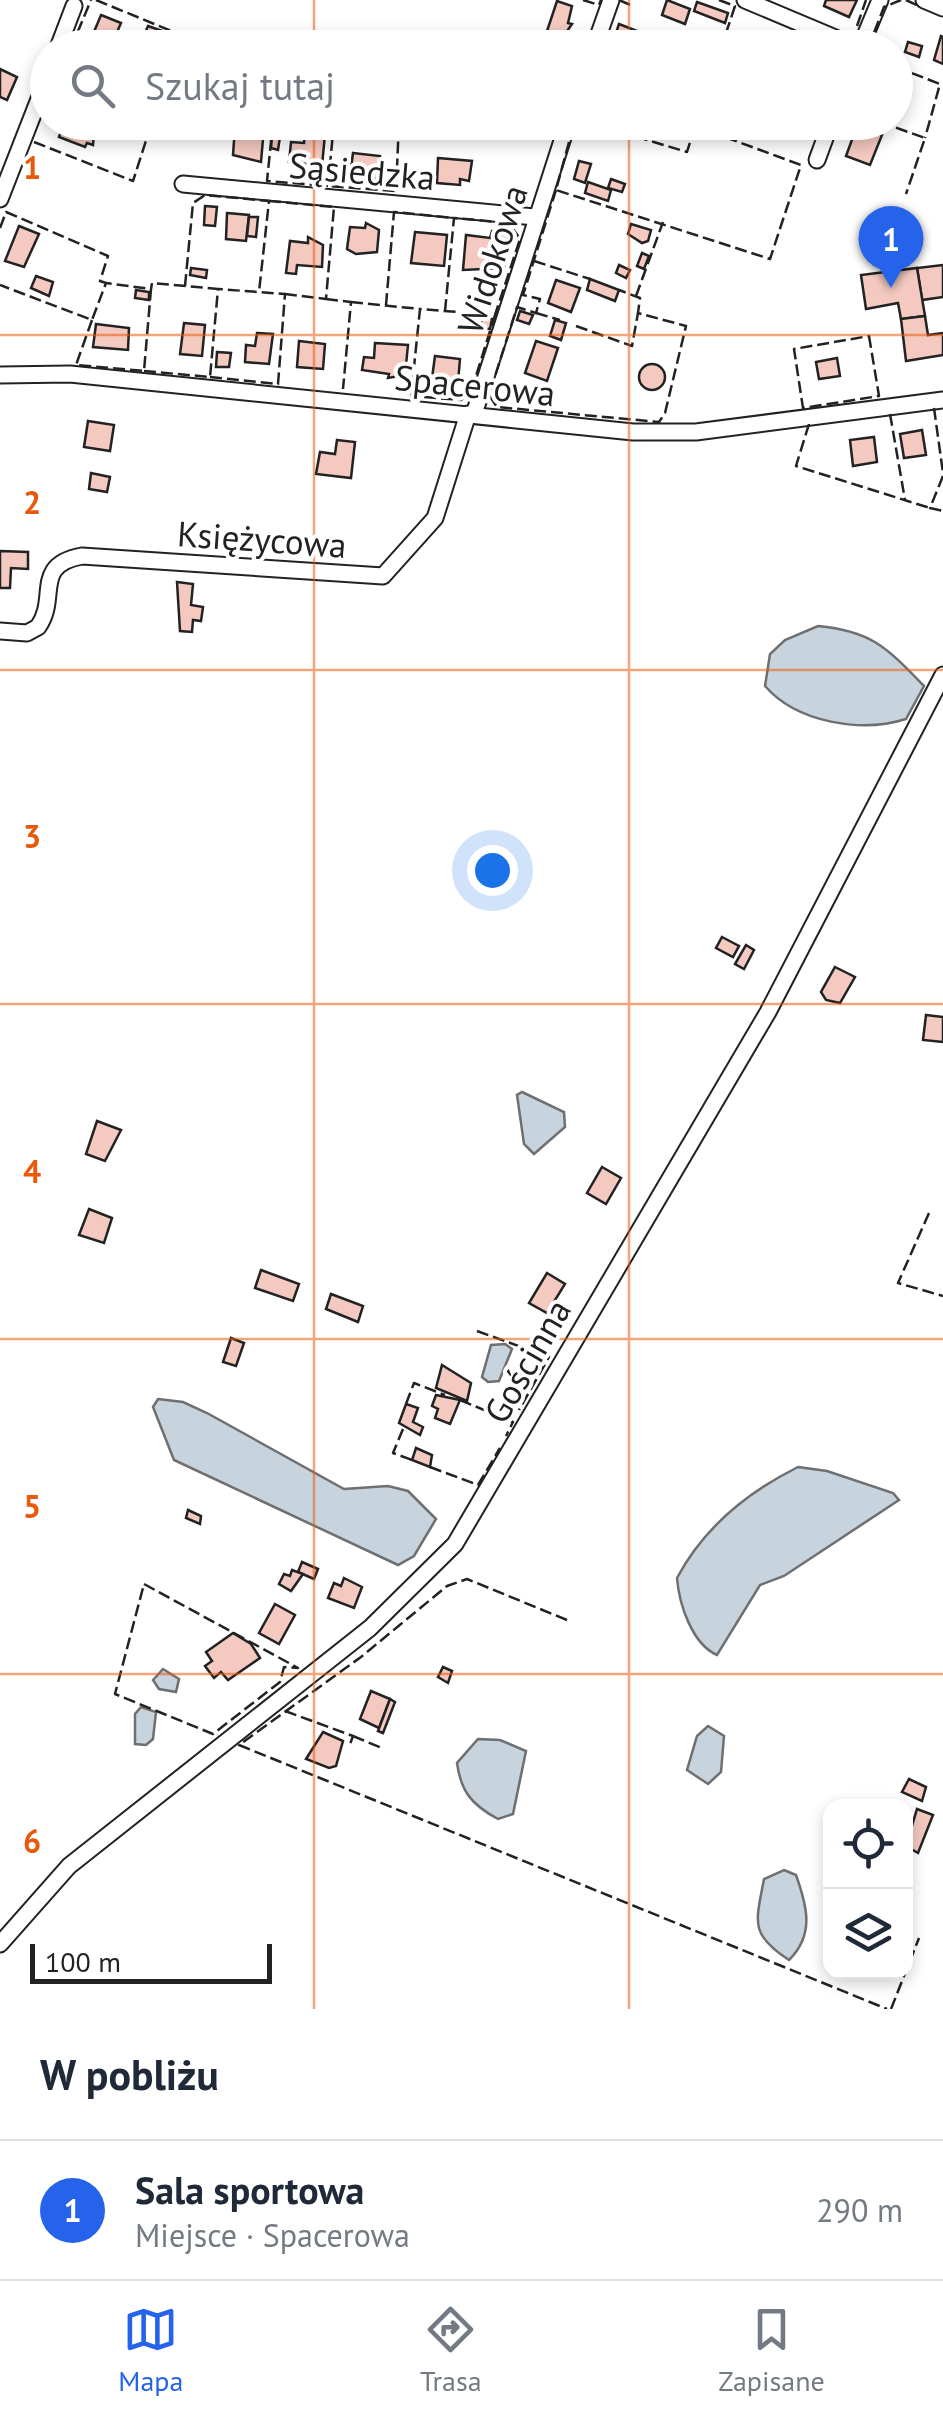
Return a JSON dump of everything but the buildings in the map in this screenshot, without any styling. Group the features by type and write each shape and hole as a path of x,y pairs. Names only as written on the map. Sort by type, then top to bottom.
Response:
{"street":[{"path":"600,30 610,0"},
{"path":"745,0 816,30"},
{"path":"867,30 880,0"},
{"path":"924,0 943,8"},
{"path":"65,30 74,6"},
{"path":"0,199 30,122"},
{"name":"Widokowa","path":"471,414 562,140"},
{"path":"816,160 824,140"},
{"name":"Sąsiedzka","path":"182,184 536,218"},
{"name":"Spacerowa","path":"0,375 70,374 632,432 696,432 943,400"},
{"name":"Księżycowa","path":"0,631 27,632 38,627 44,620 52,572 58,564 82,556 383,576 435,518 471,414"},
{"name":"Gościnna","path":"0,1944 69,1866 370,1628 454,1544 768,1012 943,675"}],"shaded area":[{"path":"818,626 866,637 924,686 906,719 870,725 831,722 794,709 765,686 770,654 785,640"},
{"path":"522,1092 564,1112 565,1127 534,1154 524,1144 517,1095"},
{"path":"505,1344 512,1349 499,1381 488,1382 482,1377 491,1345"},
{"path":"158,1399 183,1402 207,1413 344,1489 388,1486 408,1491 436,1519 414,1556 398,1565 174,1460 153,1407"},
{"path":"798,1467 827,1471 893,1493 899,1500 784,1576 760,1585 717,1655 700,1642 688,1622 677,1578 700,1543 729,1513"},
{"path":"163,1669 179,1679 176,1692 159,1689 153,1680"},
{"path":"141,1707 156,1712 153,1739 146,1745 135,1744 135,1714"},
{"path":"708,1726 724,1736 721,1772 708,1784 687,1770 697,1736"},
{"path":"478,1739 500,1740 526,1751 513,1814 498,1819 475,1803 461,1782 457,1763"},
{"path":"784,1870 796,1875 806,1919 803,1940 789,1960 767,1942 758,1926 764,1879"}],"fence":[{"path":"78,30 91,0"},
{"path":"96,0 169,30"},
{"path":"583,0 599,5 601,0"},
{"path":"619,0 633,6"},
{"path":"719,0 735,6 727,30"},
{"path":"857,26 866,0"},
{"path":"875,30 884,7 901,0"},
{"path":"906,0 921,7"},
{"path":"913,74 940,84 925,138"},
{"path":"906,194 925,138 913,134"},
{"path":"34,142 133,181 146,140"},
{"path":"271,140 267,181 328,186"},
{"path":"332,140 328,186 396,191 398,140"},
{"path":"647,140 687,152 691,140"},
{"path":"569,142 556,190 770,259 801,165 733,140"},
{"path":"556,190 523,295 540,299 536,313 517,307 489,395 497,407 659,422 665,413 686,326 638,313 640,298 619,290"},
{"path":"185,286 193,203 205,195 269,201 259,292"},
{"path":"269,201 334,207 326,299 285,294"},
{"path":"0,228 6,212 108,256 100,281 106,283 92,320 0,285"},
{"path":"386,305 394,212 454,218"},
{"path":"445,311 454,218 509,223 520,239 495,315"},
{"path":"636,296 663,222"},
{"path":"534,261 590,279"},
{"path":"92,320 76,365 144,371 151,289 106,283"},
{"path":"144,371 210,377 218,289 152,283 151,289"},
{"path":"210,377 278,384 285,294 218,289"},
{"path":"326,299 351,302 343,389"},
{"path":"351,302 420,309 411,396 461,400 471,392 495,315 420,309"},
{"path":"536,313 560,320"},
{"path":"576,326 632,346 638,313"},
{"path":"869,336 879,396 803,408 794,349 869,336"},
{"path":"934,408 943,473"},
{"path":"890,414 905,500"},
{"path":"809,424 796,466 930,508"},
{"path":"943,476 930,508 943,511"},
{"path":"929,1213 898,1283 943,1296"},
{"path":"477,1331 549,1357 519,1410"},
{"path":"406,1404 414,1383 445,1395"},
{"path":"460,1400 513,1422 506,1436"},
{"path":"403,1429 393,1453 412,1460"},
{"path":"430,1467 478,1485 500,1448"},
{"path":"567,1620 467,1579 447,1586 361,1657 239,1745 887,2009"},
{"path":"144,1584 298,1668 284,1667 280,1682 213,1734 115,1694 144,1584"},
{"path":"285,1711 353,1736 349,1747"},
{"path":"353,1736 384,1749"},
{"path":"891,2009 919,1938"}],"place":[{"name":"Sala sportowa","path":"891,288"}]}
